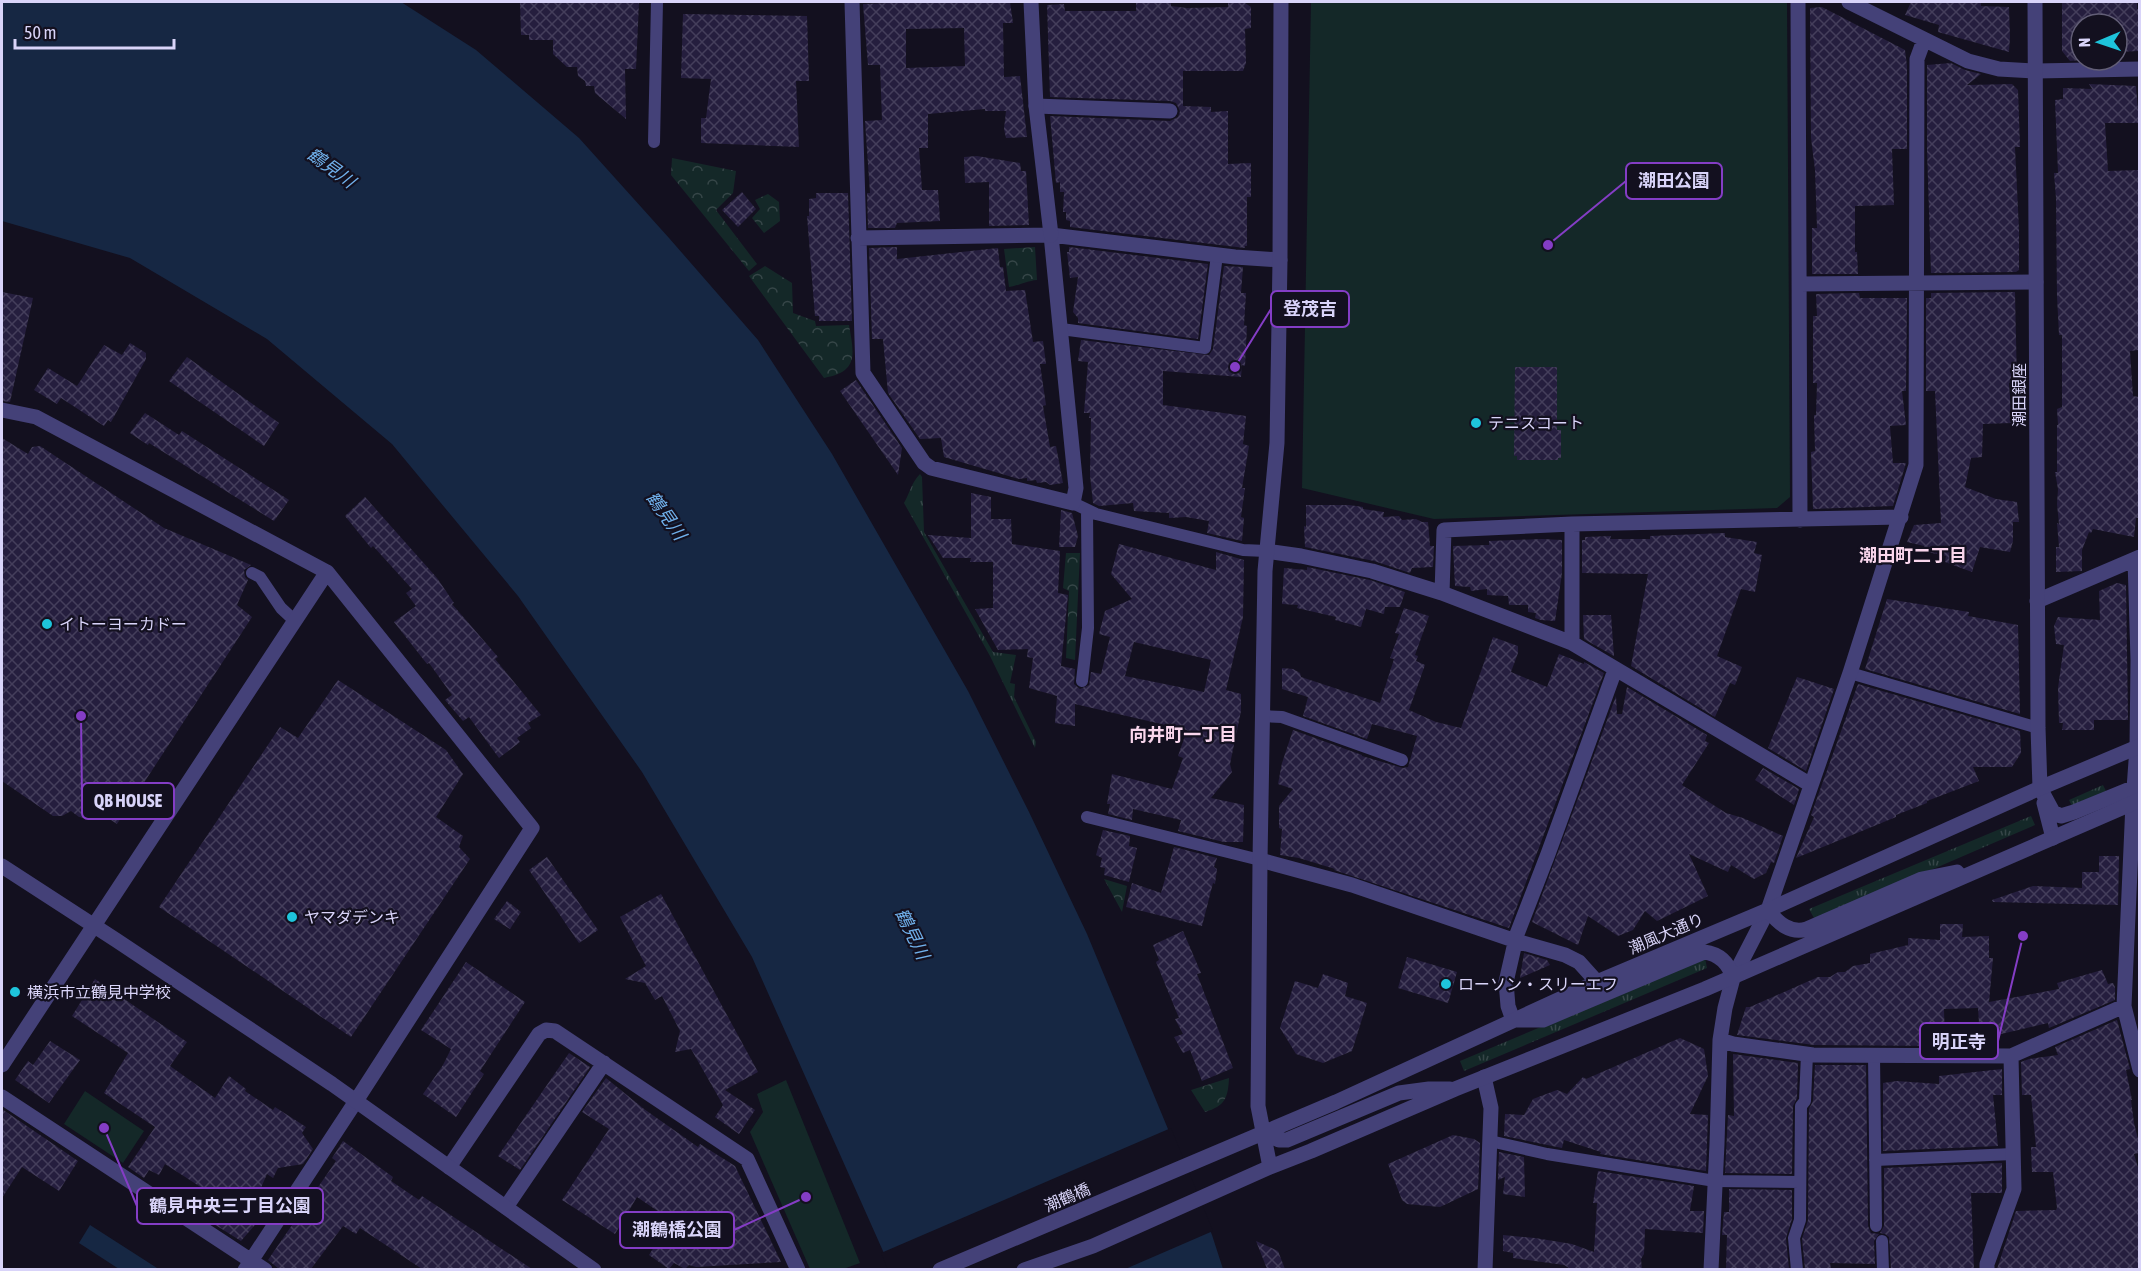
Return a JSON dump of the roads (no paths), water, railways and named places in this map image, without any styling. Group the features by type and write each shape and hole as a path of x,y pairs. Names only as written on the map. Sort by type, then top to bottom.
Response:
{"street":[{"path":"852,2 863,373 924,463 934,470 1073,503 1076,488 1036,106 1031,2"},
{"path":"1270,1167 1258,1106 1260,860 1266,551 1277,442 1281,2"},
{"path":"1798,2 1800,520"},
{"path":"1850,2 1968,61 1999,69 2036,71 2139,69"},
{"name":"潮田銀座","path":"2036,2 2038,728 2040,788 2053,838"},
{"path":"1711,1269 1720,1040 1725,1008 1733,978 1768,909 1850,673 1916,465 1917,59 1924,40"},
{"path":"1036,106 1170,111"},
{"path":"858,238 1051,235 1217,255 1280,260"},
{"path":"1799,284 2036,282"},
{"path":"2,410 36,417 327,572 532,828 249,1265"},
{"path":"1442,593 1443,530 1572,524 1901,517"},
{"path":"1572,524 1572,643"},
{"path":"1266,551 1372,571 1442,593 1572,643 1811,785"},
{"path":"2037,601 2137,558 2138,747 2134,939 2124,1006 2139,1070"},
{"path":"2,1065 327,572"},
{"path":"1615,670 1516,941 1506,982 1508,1005 1513,1020 1543,1020 1704,952 1712,953 1722,959 1730,968 1733,978"},
{"path":"2138,747 2139,767"},
{"name":"潮風大通り","path":"1207,1157 1434,1058 1597,982 2138,747"},
{"path":"2040,788 2053,812 2061,816 2136,794"},
{"path":"1052,1269 1093,1246 1270,1167 1484,1077 1733,978 2053,838 2136,794"},
{"path":"1260,860 1352,885 1565,956 1579,962 1597,982"},
{"path":"2,866 356,1101 594,1269"},
{"path":"1768,909 1780,924 1798,932 1922,879 1984,867"},
{"path":"1720,1040 1733,1044 1807,1054 2011,1056 2124,1006"},
{"path":"449,1167 539,1034 546,1030 555,1031 747,1159 798,1269"},
{"path":"1987,1269 2014,1189 2011,1056"},
{"path":"506,1208 604,1063"},
{"path":"1484,1077 1491,1108 1485,1269"},
{"path":"1263,1132 1279,1140 1287,1140 1399,1093 1429,1089 1455,1089"},
{"path":"2,1097 249,1265 265,1269"},
{"name":"潮鶴橋","path":"940,1269 1207,1157"},
{"path":"1024,1269 1093,1246"}],"lane":[{"path":"654,142 657,2"},
{"path":"1061,329 1205,348 1217,255"},
{"path":"1073,503 1087,510 1243,550 1266,551"},
{"path":"1082,681 1088,628 1087,510"},
{"path":"252,573 260,577 281,608 295,621"},
{"path":"1850,673 2038,728"},
{"path":"1262,716 1282,717 1402,760"},
{"path":"1087,817 1260,860"},
{"path":"1797,1269 1794,1238 1800,1220 1801,1106 1805,1101 1807,1054"},
{"path":"1874,1055 1876,1226"},
{"path":"1490,1141 1547,1154 1715,1181 1800,1182"},
{"path":"1875,1160 2013,1154"},
{"path":"1882,1241 1883,1269"}],"water":[{"name":"鶴見川","path":"2,2 401,2 476,50 579,138 758,340 832,454 968,691 1087,934 1212,1235 1223,1269 891,1269 752,957 642,772 518,596 392,444 267,339 130,258 2,221"},
{"path":"90,1225 157,1268 119,1269 79,1243"}],"place":[{"name":"潮田公園","path":"1548,245"},
{"name":"登茂吉","path":"1235,367"},
{"name":"テニスコート","path":"1476,423"},
{"name":"イトーヨーカドー","path":"47,624"},
{"name":"QB HOUSE","path":"81,716"},
{"name":"ヤマダデンキ","path":"292,917"},
{"name":"明正寺","path":"2023,936"},
{"name":"ローソン・スリーエフ","path":"1446,984"},
{"name":"横浜市立鶴見中学校","path":"15,992"},
{"name":"鶴見中央三丁目公園","path":"104,1128"},
{"name":"潮鶴橋公園","path":"806,1197"}],"district":[{"name":"潮田町二丁目","path":"1913,556"},
{"name":"向井町一丁目","path":"1183,735"}]}
